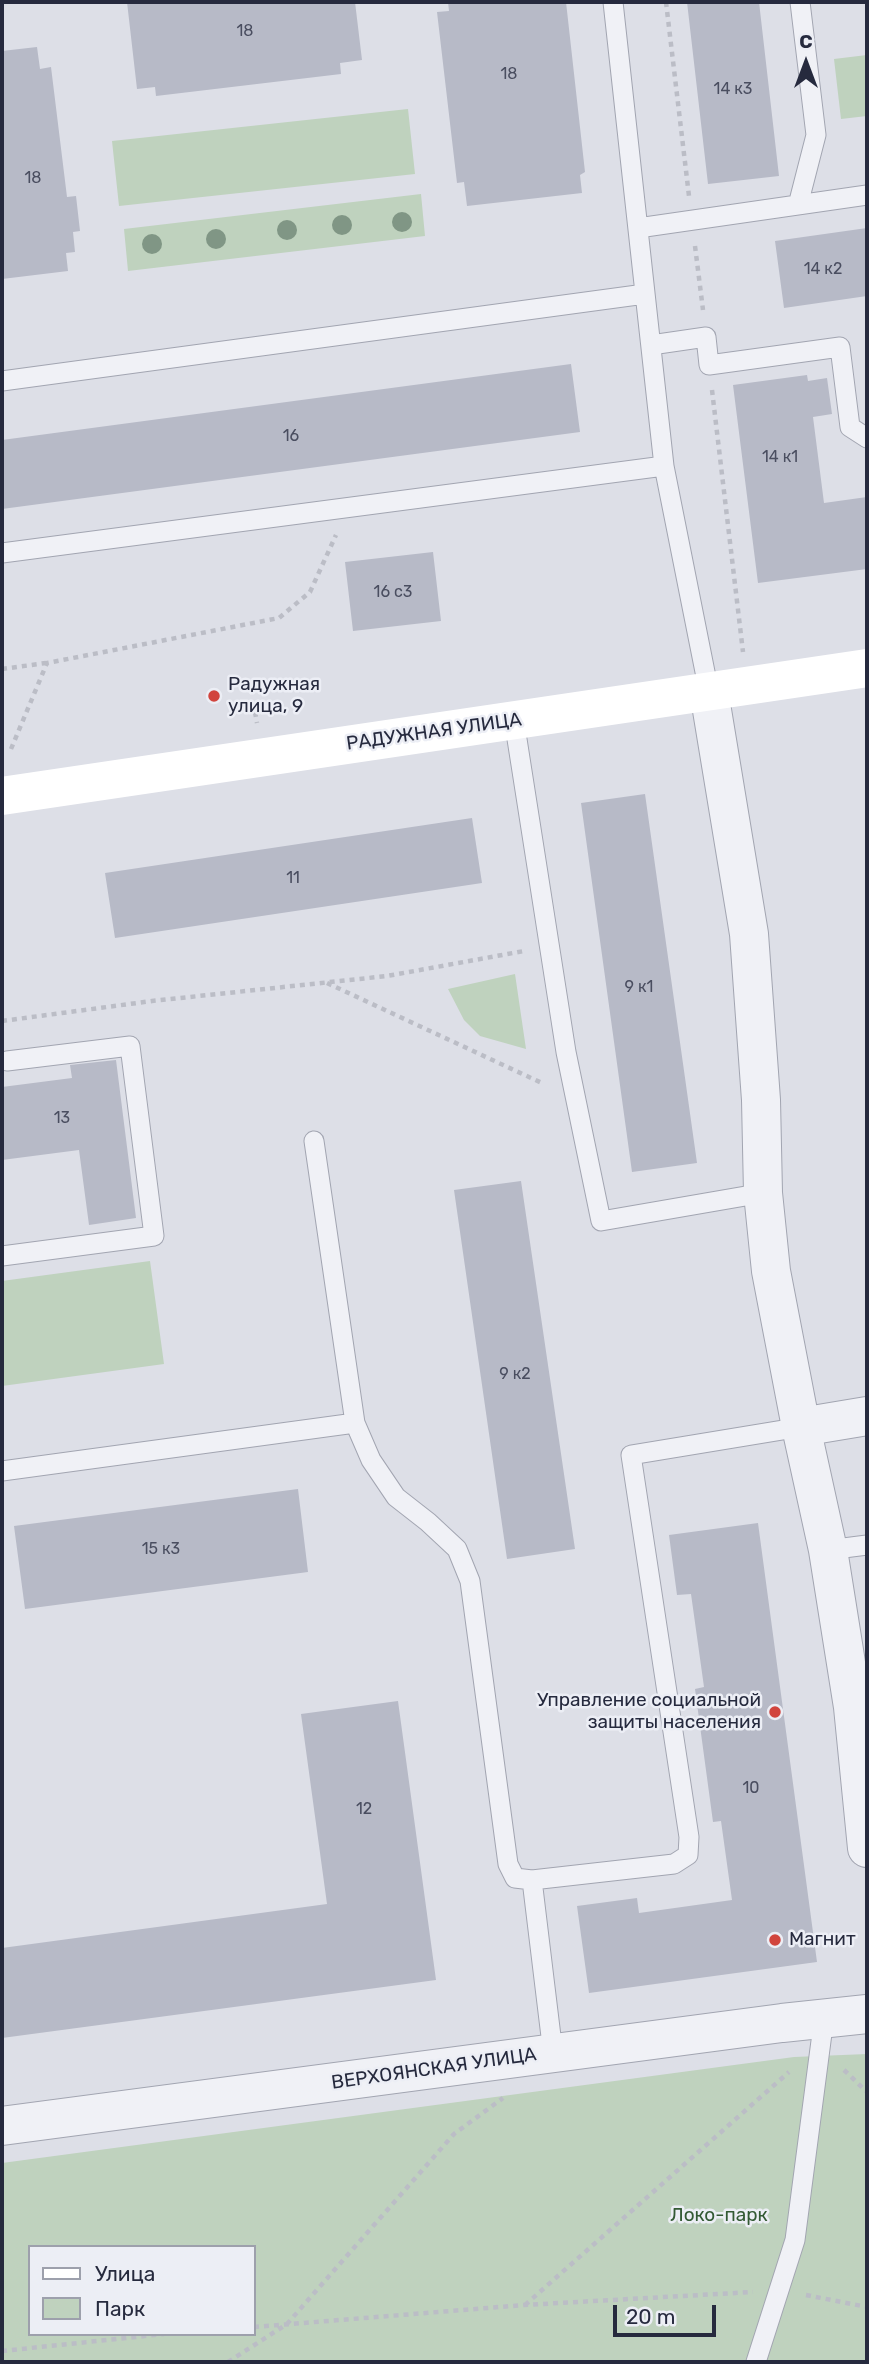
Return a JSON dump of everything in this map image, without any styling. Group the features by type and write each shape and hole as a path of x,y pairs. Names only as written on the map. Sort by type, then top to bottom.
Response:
{"street":[{"name":"РАДУЖНАЯ УЛИЦА","path":"2,796 867,668"},
{"path":"709,692 749,934 761,1100 763,1193 771,1270 860,1707 867,1849"},
{"path":"801,1427 867,1416"},
{"name":"ВЕРХОЯНСКАЯ УЛИЦА","path":"2,2126 553,2053 822,2032 867,2014"}],"lane":[{"path":"613,2 664,466 709,692"},
{"path":"798,205 816,135 800,2"},
{"path":"638,228 867,195"},
{"path":"2,381 645,294"},
{"path":"651,345 706,337 709,365 840,347 850,427 867,438"},
{"path":"2,553 664,466"},
{"path":"514,720 575,1098 601,1221 763,1193"},
{"path":"2,1256 154,1236 130,1046 4,1056"},
{"path":"314,1140 355,1423 371,1460 396,1497 457,1549 470,1581 508,1864 515,1878 532,1880 674,1864 688,1855 689,1838 631,1455 801,1427"},
{"path":"2,1471 355,1423"},
{"path":"828,1550 867,1545"},
{"path":"532,1880 553,2053"},
{"path":"756,2362 794,2239 822,2032"}],"path":[{"path":"666,2 706,337"},
{"path":"709,365 747,686"},
{"path":"2,669 47,663 279,618 310,592 334,541 342,509"},
{"path":"10,749 47,663"},
{"path":"2,1021 152,1001 387,976 549,946"},
{"path":"326,982 575,1098"},
{"path":"524,2305 822,2032"},
{"path":"228,2362 287,2324 454,2134 509,2095"},
{"path":"256,2327 524,2305 779,2290 867,2307"},
{"path":"2,2351 145,2336"}],"green space":[{"path":"867,55 867,116 841,119 834,59"},
{"path":"408,109 415,174 119,206 112,141"},
{"path":"421,194 425,236 128,271 124,229"},
{"path":"515,974 526,1049 480,1036 464,1020 448,989"},
{"path":"150,1261 164,1364 2,1386 2,1281"},
{"name":"Локо-парк","path":"867,2054 867,2362 2,2362 2,2163 794,2057"}],"building":[{"path":"127,2 355,2 362,60 340,63 341,74 156,96 155,87 137,89"},
{"path":"448,2 566,2 585,172 580,175 582,193 467,206 464,182 457,183 437,12 449,11"},
{"path":"687,2 759,2 779,176 708,184"},
{"path":"37,47 40,69 51,67 67,197 76,196 80,231 73,232 75,252 66,253 68,271 2,279 2,51"},
{"path":"867,228 867,296 784,308 775,241"},
{"path":"571,364 580,432 2,509 2,440"},
{"path":"807,375 808,381 827,378 832,414 813,417 824,503 867,497 867,569 758,583 733,385"},
{"path":"433,552 441,621 353,631 345,562"},
{"path":"645,794 697,1163 632,1172 581,803"},
{"path":"472,818 482,883 115,938 105,873"},
{"path":"116,1060 136,1218 89,1225 79,1150 2,1160 2,1087 72,1078 70,1065"},
{"path":"521,1181 575,1549 507,1559 454,1190"},
{"path":"298,1489 308,1572 25,1609 14,1526"},
{"path":"758,1523 817,1962 589,1993 577,1906 637,1898 639,1913 732,1900 721,1821 713,1822 695,1689 704,1687 691,1594 677,1595 669,1535"},
{"path":"398,1701 436,1980 2,2038 2,1948 327,1904 301,1714"}],"place":[{"name":"Радужная улица, 9","path":"214,696"},
{"name":"Управление социальной защиты населения","path":"775,1712"},
{"name":"Магнит","path":"775,1940"}]}
